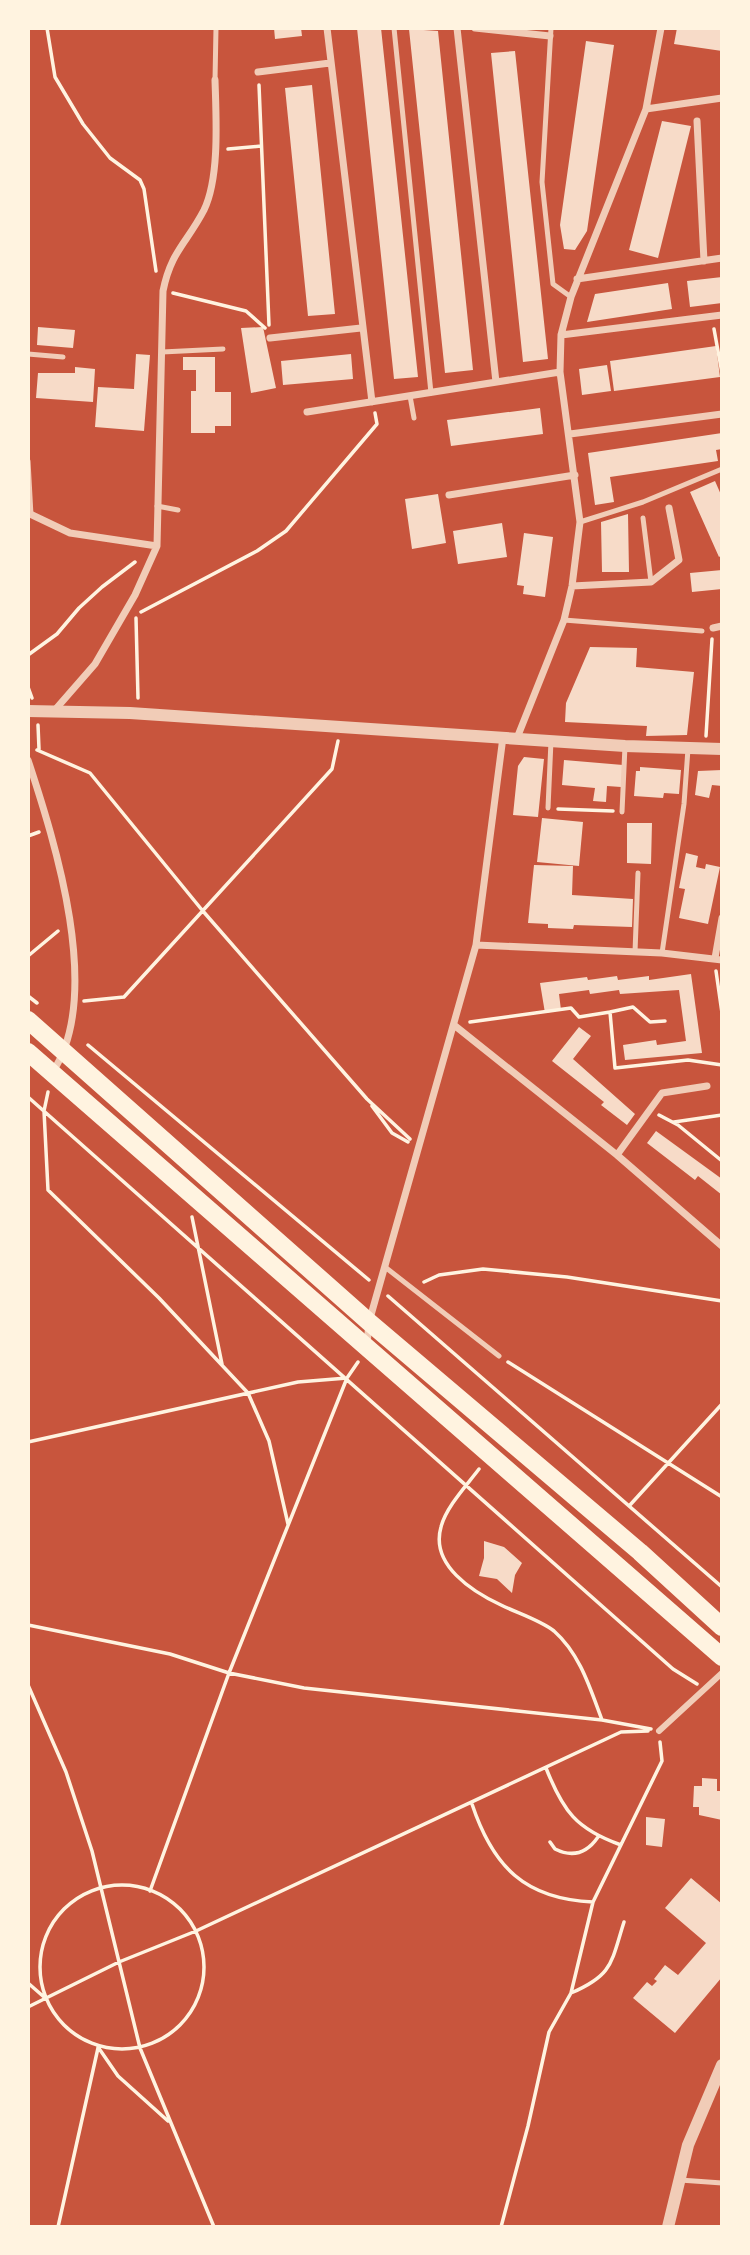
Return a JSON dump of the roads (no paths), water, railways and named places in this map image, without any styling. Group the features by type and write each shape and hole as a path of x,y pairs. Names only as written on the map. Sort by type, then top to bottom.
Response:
{"highway":[{"path":"28,1020 369,1322 640,1552 722,1627"},
{"path":"28,1052 489,1457 722,1657"}],"street":[{"path":"327,28 372,402"},
{"path":"457,28 496,382"},
{"path":"475,28 550,32"},
{"path":"366,1349 369,1322 476,945 510,737 564,620 572,586 580,522 560,372 561,335 577,279 646,109 661,28"},
{"path":"258,72 330,63"},
{"path":"54,711 96,664 135,595 157,546 163,291 168,265 204,209 215,150 215,80"},
{"path":"646,109 722,98"},
{"path":"697,121 704,261"},
{"path":"577,279 722,258"},
{"path":"561,335 722,315"},
{"path":"270,334 361,328"},
{"path":"307,412 560,372"},
{"path":"570,434 722,414"},
{"path":"449,495 575,475"},
{"path":"572,586 651,582 679,560 669,508"},
{"path":"29,514 70,533 157,546"},
{"path":"713,628 722,626"},
{"path":"33,711 341,726 625,746 722,749"},
{"path":"28,760 68,899 75,1001 65,1052 52,1073"},
{"path":"476,945 662,953 718,959 722,918"},
{"path":"454,1025 617,1156 722,1246"},
{"path":"617,1156 662,1093 707,1086"},
{"path":"659,1731 722,1673"},
{"path":"668,2227 677,2179 702,2108 722,2065"}],"lane":[{"path":"215,80 216,28"},
{"path":"394,28 430,393"},
{"path":"550,32 542,182 553,284 571,296"},
{"path":"162,352 223,349"},
{"path":"28,355 63,357"},
{"path":"410,396 414,418"},
{"path":"28,461 29,514"},
{"path":"580,522 643,502 722,469"},
{"path":"158,506 178,510"},
{"path":"643,518 651,582"},
{"path":"564,620 702,631"},
{"path":"548,808 551,740"},
{"path":"622,812 625,746"},
{"path":"662,953 684,804 688,749"},
{"path":"635,952 638,873"},
{"path":"385,1267 499,1356"},
{"path":"677,2179 722,2183"}]}
